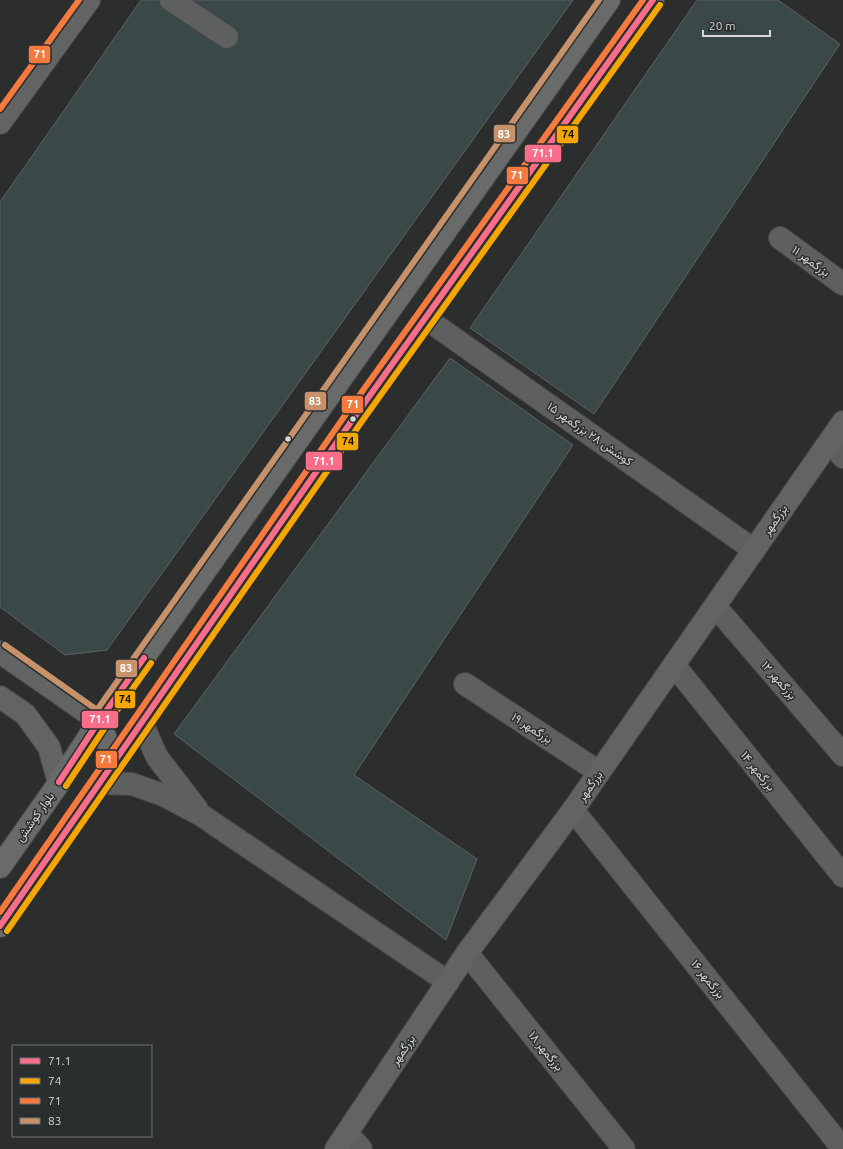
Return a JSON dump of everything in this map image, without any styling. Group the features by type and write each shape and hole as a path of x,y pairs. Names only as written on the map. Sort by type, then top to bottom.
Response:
{"main road":[{"name":"بلوار کوشش","path":"0,867 99,722 609,0"},
{"path":"0,926 353,419 653,0"},
{"path":"99,722 115,762"}],"street":[{"path":"0,124 89,0"},
{"path":"171,0 227,37"},
{"name":"بزرگمهر ۱۱","path":"780,238 843,284"},
{"name":"کوشش ۲۸ بزرگمهر ۱۵","path":"425,318 754,550"},
{"name":"بزرگمهر","path":"348,1144 467,953 573,810 754,550 837,449 843,422"},
{"name":"بزرگمهر ۱۲","path":"715,606 843,755"},
{"path":"0,652 99,722"},
{"name":"بزرگمهر ۱۴","path":"674,665 843,876"},
{"name":"بزرگمهر ۱۹","path":"465,684 599,772"},
{"path":"0,696 25,714 49,747 58,784"},
{"path":"142,723 157,757 201,815"},
{"path":"101,783 132,784 163,795 201,815 448,982"},
{"name":"بزرگمهر ۱۶","path":"573,810 843,1149"},
{"name":"بزرگمهر ۱۸","path":"467,953 624,1149"}],"building":[{"path":"141,0 573,0 107,650 65,655 0,607 0,202"},
{"path":"697,0 778,0 840,44 594,414 470,328"},
{"path":"450,358 573,445 354,775 477,859 446,940 174,734"}],"transit line":[{"name":"71","path":"0,109 79,0"},
{"name":"83","path":"5,645 97,710 599,0"},
{"name":"71","path":"0,912 346,414 643,0"},
{"name":"71.1","path":"0,926 353,419 653,0"},
{"name":"74","path":"7,931 360,424 660,5"},
{"name":"71.1","path":"59,782 99,721 144,658"},
{"name":"74","path":"66,786 106,726 151,663"}]}
